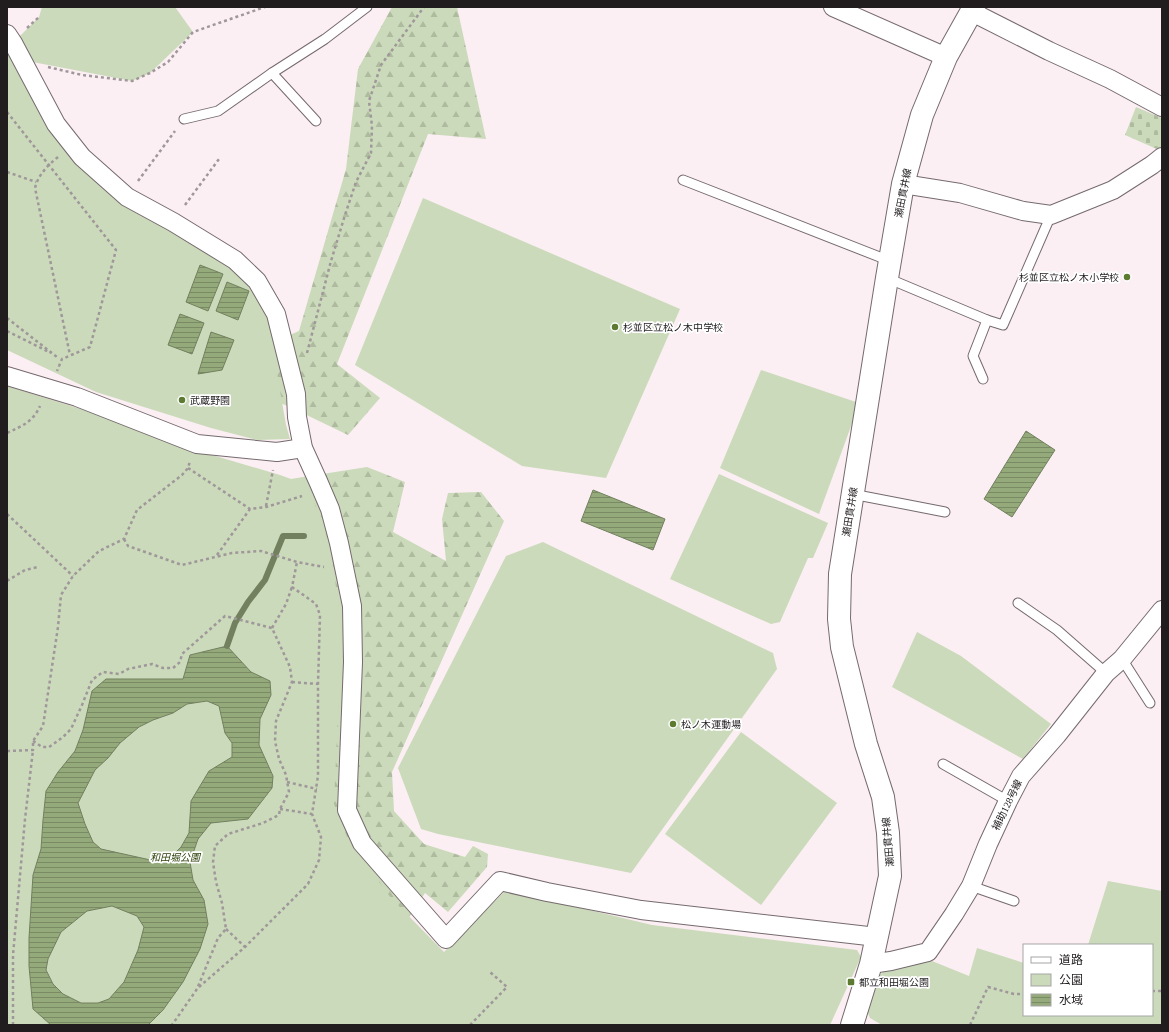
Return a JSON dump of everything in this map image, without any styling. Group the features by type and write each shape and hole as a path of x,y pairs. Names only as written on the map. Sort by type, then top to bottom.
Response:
{"main road":[{"name":"瀬田貫井線","path":"854,1024 872,964 890,876 888,833 883,797 866,744 842,647 839,619 840,574 888,269 904,184 922,115 946,57 973,10"}],"street":[{"path":"833,7 946,57"},
{"path":"973,10 1042,48 1110,79 1162,107"},
{"path":"7,34 56,124 82,157 127,197 173,222 235,260 257,281 276,314 296,394 297,417 303,448 330,509 339,543 352,606 353,662 346,810 362,843 446,939 500,881 547,892 641,910 877,937"},
{"path":"904,184 960,193 1023,211 1051,215 1113,190 1162,157"},
{"path":"7,376 78,397 197,444 277,452 303,448"},
{"name":"補助128号線","path":"872,964 928,952 971,886 1008,801 1021,776 1057,735 1106,673 1122,659 1162,610"}],"lane":[{"path":"184,119 218,111 272,73 325,39 367,7"},
{"path":"272,73 316,121"},
{"path":"683,180 888,269 987,320 1002,325 1051,215"},
{"path":"983,379 973,356 987,320"},
{"path":"852,494 945,512"},
{"path":"1018,603 1058,630 1106,673"},
{"path":"1122,659 1150,703"},
{"path":"943,764 1008,801"},
{"path":"971,886 1014,901"}],"path":[{"path":"22,60 82,74 132,81 150,73 168,62 193,32 265,7"},
{"path":"306,358 331,261 345,215 356,182 371,153 372,126 369,101 381,65 424,7"},
{"path":"7,112 116,250 90,347 62,359 7,331"},
{"path":"127,197 184,119"},
{"path":"173,222 219,159"},
{"path":"48,165 36,182 35,188 70,356"},
{"path":"7,172 36,182"},
{"path":"7,318 58,357"},
{"path":"13,1025 13,955 33,741 42,726 58,627 61,595 73,576 99,551 124,539 137,510 182,476 188,468 197,444"},
{"path":"266,507 277,452"},
{"path":"188,468 250,509 266,507 322,490"},
{"path":"217,556 250,509"},
{"path":"7,514 73,576"},
{"path":"124,539 128,546 182,565 232,552 261,551 297,562 345,570"},
{"path":"272,628 286,604 292,587 297,562"},
{"path":"7,581 25,570 38,567"},
{"path":"197,989 245,947 308,884 319,860 321,837 312,814 318,776 320,615 316,604 292,587"},
{"path":"33,741 42,747 49,747 63,737 71,729 92,680 103,672 119,674 128,669 152,664 163,668 172,668 180,662 182,654 226,616 272,628"},
{"path":"245,947 226,929 213,862 215,846 228,834 263,823 279,815 280,809 289,792 286,775 279,759 275,741 276,721 292,682 290,667 272,628"},
{"path":"292,682 318,684"},
{"path":"7,751 33,750"},
{"path":"287,782 317,789"},
{"path":"280,809 312,814"},
{"path":"172,1025 197,989 218,938 226,929"},
{"path":"470,1025 507,988 490,972"},
{"path":"970,1025 988,987 1014,994 1023,994"}],"green space":[{"path":"42,7 175,7 193,32 150,73 132,81 22,60 13,43 39,17"},
{"path":"392,7 457,7 486,139 428,134 337,364 380,398 348,435 290,407 256,393 262,347 299,331 346,169 358,69"},
{"path":"7,51 51,133 80,165 235,268 264,301 272,328 277,373 286,425 290,439 257,440 211,428 96,392 7,350"},
{"path":"1136,107 1162,118 1162,145 1159,150 1125,135"},
{"path":"423,198 680,309 606,478 522,466 355,365"},
{"path":"761,370 856,402 854,418 819,514 720,468"},
{"name":"和田堀公園","path":"7,386 100,415 192,449 280,475 305,484 313,499 330,546 341,629 334,804 349,842 391,898 444,952 506,890 652,925 857,950 861,957 830,1025 7,1025"},
{"path":"367,467 405,482 393,532 446,561 442,519 448,493 481,492 504,521 392,772 394,811 424,844 465,857 473,846 488,854 487,867 448,912 425,893 375,968 7,732 7,691 252,485"},
{"path":"719,474 828,523 813,558 808,558 780,622 771,624 670,579"},
{"path":"543,542 773,653 777,669 631,873 438,834 421,829 398,768 506,556"},
{"path":"917,632 961,656 1051,724 1023,759 892,687"},
{"path":"741,732 837,803 761,905 665,834"},
{"path":"1108,881 1162,891 1162,1025 882,1025 870,1018 866,1009 879,976 887,968 932,961 969,976 977,948 1023,963 1023,1016 1153,1016 1153,944 1088,944"}],"water":[{"path":"200,265 223,274 208,311 186,302"},
{"path":"227,282 249,291 238,320 216,311"},
{"path":"180,314 204,323 192,354 168,345"},
{"path":"211,332 234,340 222,370 198,374"},
{"path":"1026,431 1055,450 1012,517 984,499"},
{"path":"593,490 665,519 653,550 581,521"},
{"path":"227,646 251,672 270,681 271,695 260,719 259,745 273,776 272,788 248,819 211,823 198,839 190,862 193,880 204,900 208,924 200,949 183,982 163,1010 148,1025 51,1025 33,1009 29,966 29,938 33,875 41,849 46,791 58,772 75,751 83,730 92,691 106,679 183,679 190,655","holes":["207,701 219,706 225,733 232,743 232,757 209,771 191,801 189,833 181,847 171,857 155,861 101,849 93,842 78,803 95,770 108,758 120,743 139,727 173,713 187,704","112,906 137,916 144,927 138,950 124,982 109,999 98,1003 81,1003 63,994 53,984 46,970 48,959 61,932 87,911"]}],"waterway":[{"path":"227,646 235,623 248,602 265,580 283,536 304,536"}],"place":[{"name":"杉並区立松ノ木小学校","path":"1127,277"},
{"name":"杉並区立松ノ木中学校","path":"615,327"},
{"name":"武蔵野園","path":"182,400"},
{"name":"松ノ木運動場","path":"673,724"},
{"name":"都立和田堀公園","path":"851,982"}]}
